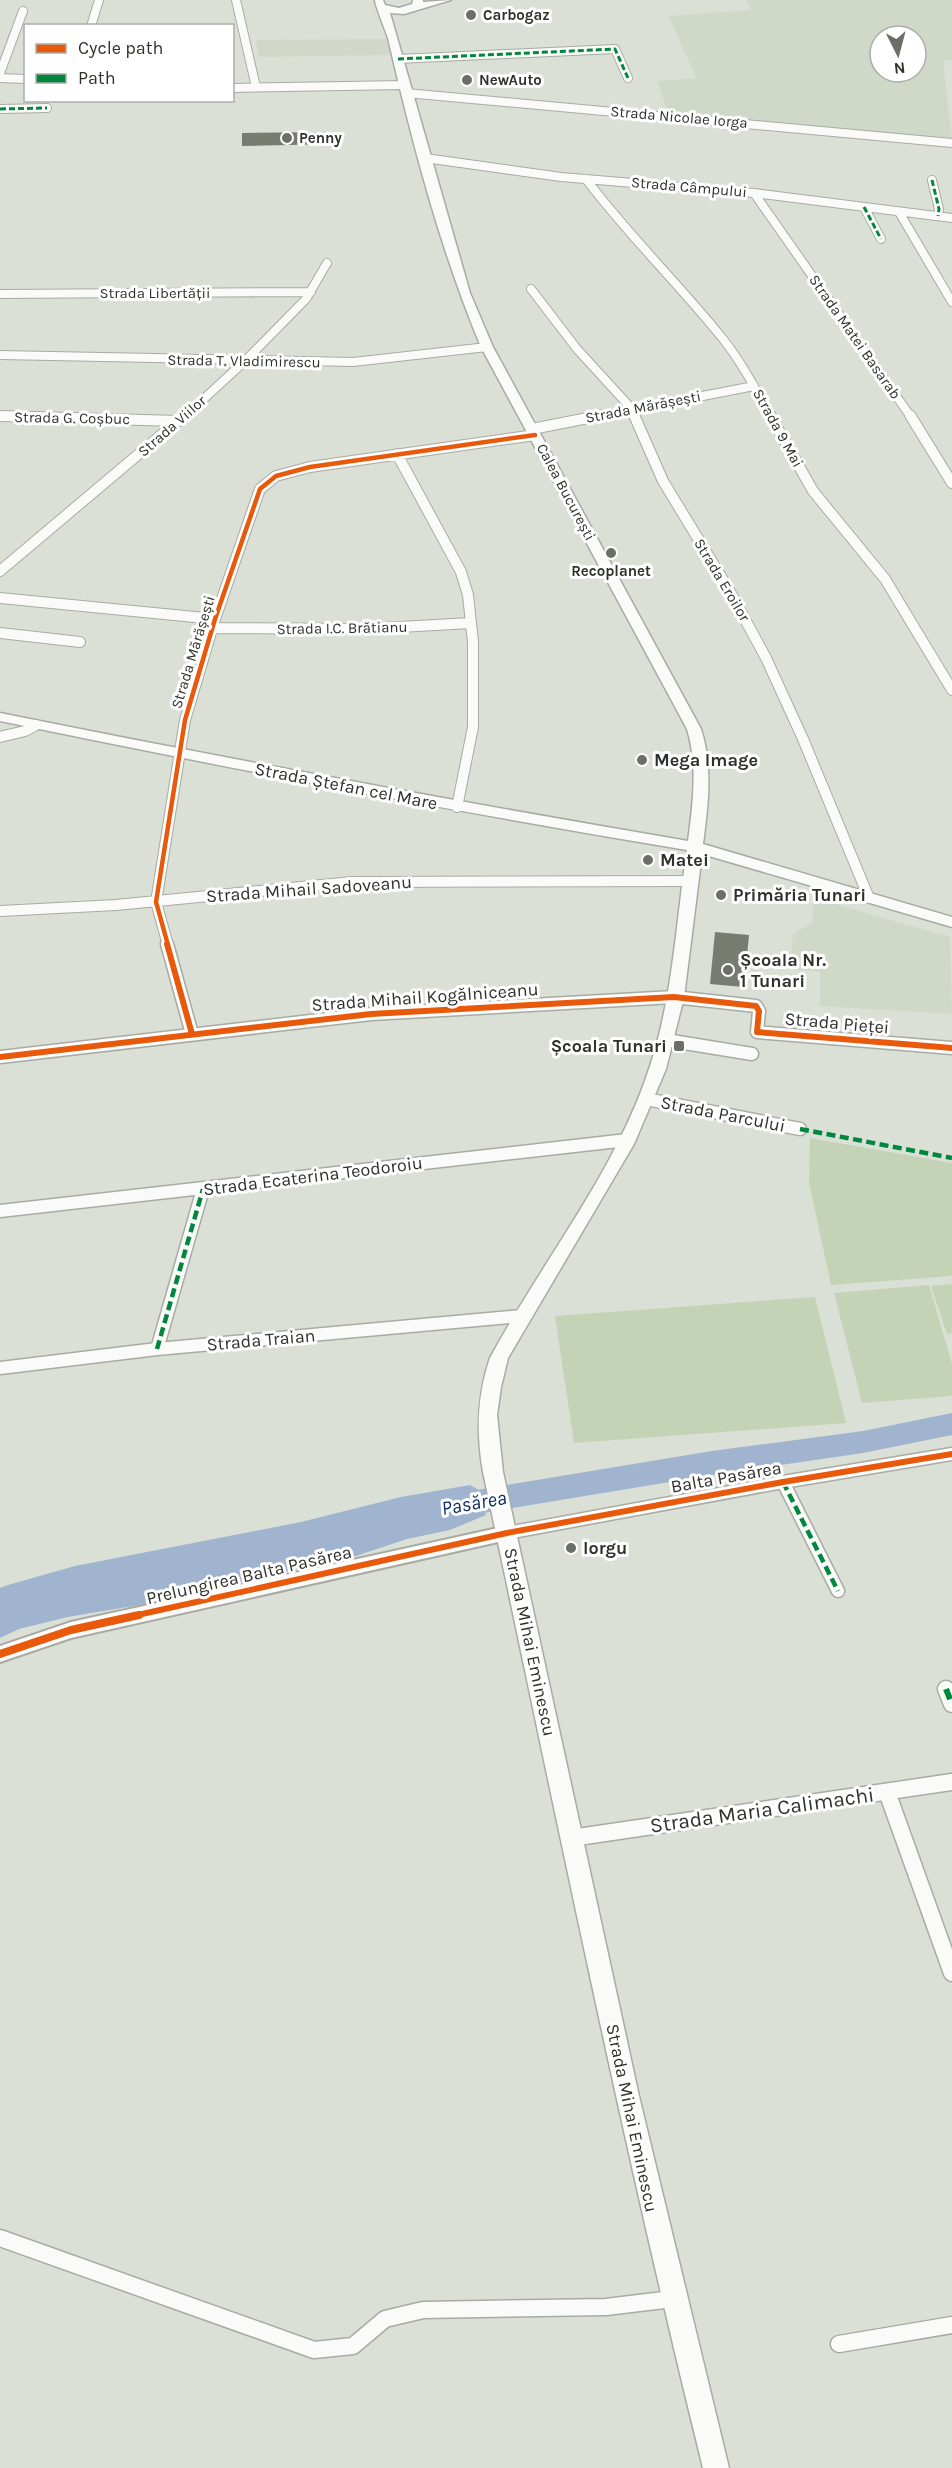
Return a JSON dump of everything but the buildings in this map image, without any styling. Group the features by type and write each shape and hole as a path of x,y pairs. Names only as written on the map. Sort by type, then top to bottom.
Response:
{"main road":[{"path":"380,4 390,10 446,0"},
{"name":"Calea București","path":"380,4 387,15 405,89 466,301 487,347 697,736 700,756 695,847"},
{"path":"391,31 414,6"},
{"name":"Strada Ștefan cel Mare","path":"0,717 457,807 695,847 952,922"},
{"name":"Strada Mihai Eminescu","path":"695,847 674,997 659,1068 627,1140 499,1358 488,1399 487,1435 571,1838 672,2299 716,2468"}],"street":[{"path":"92,24 99,0"},
{"path":"237,0 256,87"},
{"path":"0,73 23,11"},
{"path":"398,59 615,49 628,78"},
{"path":"0,78 24,79"},
{"name":"Strada Nicolae Iorga","path":"234,88 405,89 952,143"},
{"path":"0,109 47,108"},
{"name":"Strada Câmpului","path":"425,158 586,179 754,193 952,218"},
{"name":"Strada 9 Mai","path":"586,179 669,280 722,338 754,386 813,491 885,579 952,690"},
{"path":"932,180 939,209 938,216"},
{"name":"Strada Matei Basarab","path":"754,193 906,408 952,483"},
{"path":"864,207 881,239"},
{"path":"899,212 952,302"},
{"name":"Strada Viilor","path":"0,571 179,421 245,361 311,292 327,263"},
{"name":"Strada Eroilor","path":"531,289 577,349 632,408 663,481 737,604 766,658 803,739 869,898"},
{"name":"Strada Libertății","path":"0,294 311,292"},
{"name":"Strada T. Vladimirescu","path":"0,355 353,362 487,347"},
{"name":"Strada Mărășești","path":"192,1035 156,902 185,720 214,623 264,482 275,475 310,467 534,432 632,408 754,386"},
{"name":"Strada G. Coșbuc","path":"0,416 179,421"},
{"path":"397,454 461,572 468,595 471,623 473,727 457,807"},
{"name":"Strada I.C. Brătianu","path":"0,598 214,623 364,629 471,623"},
{"path":"0,633 80,642"},
{"path":"0,737 26,732 36,725"},
{"name":"Strada Mihail Sadoveanu","path":"0,911 156,902 352,882 690,881"},
{"name":"Strada Mihail Kogălniceanu","path":"0,1058 371,1014 674,997"},
{"name":"Strada Pieței","path":"674,997 752,1005 759,1011 757,1032 952,1048"},
{"path":"666,1040 752,1054"},
{"name":"Strada Parcului","path":"646,1099 800,1129"},
{"name":"Strada Ecaterina Teodoroiu","path":"0,1210 627,1140"},
{"path":"157,1349 203,1189"},
{"name":"Strada Traian","path":"0,1368 157,1349 522,1316"},
{"name":"Balta Pasărea","path":"505,1527 952,1454"},
{"path":"783,1482 838,1591"},
{"name":"Prelungirea Balta Pasărea","path":"0,1654 71,1630 505,1527"},
{"path":"946,1689 952,1704"},
{"name":"Strada Maria Calimachi","path":"571,1838 952,1782"},
{"path":"887,1792 948,1949 952,1973"},
{"path":"0,2238 314,2350 353,2346 385,2319 423,2310 606,2307 672,2299"},
{"path":"839,2344 952,2325"}],"shaded area":[{"path":"747,0 952,0 952,60 943,61 952,139 668,112 657,81 696,78 669,16 751,10"},
{"path":"387,39 390,55 259,57 256,40"},
{"path":"814,898 950,937 952,1014 820,1006 820,972 790,969 793,934 812,923"},
{"path":"810,1138 952,1163 952,1276 831,1285 809,1182"},
{"path":"952,1284 952,1333 947,1334 931,1286"},
{"path":"929,1285 952,1364 952,1396 862,1403 834,1293"},
{"path":"815,1297 846,1423 574,1443 555,1316"}],"water":[{"path":"470,1485 479,1490 486,1515 450,1530 407,1539 356,1556 139,1605 68,1617 19,1629 0,1638 0,1588 8,1585 75,1566 301,1522 401,1497"}],"waterway":[{"name":"Pasărea","path":"447,1507 712,1463 863,1442 952,1424"}],"marked path":[{"path":"398,59 615,49 628,78"},
{"path":"0,109 47,108"},
{"path":"932,180 939,209 938,216"},
{"path":"864,207 881,239"},
{"path":"800,1129 952,1158"},
{"path":"157,1349 203,1189"},
{"path":"783,1482 838,1591"},
{"path":"946,1689 952,1704"}],"cycle path":[{"path":"192,1034 156,902 158,883 185,720 215,619 260,489 270,479 289,471 535,435"},
{"path":"0,1057 371,1014 674,997 756,1006 759,1011 757,1032 952,1048"},
{"path":"0,1654 71,1630 507,1533 783,1482 952,1454"}],"place":[{"name":"Carbogaz","path":"471,15"},
{"name":"NewAuto","path":"467,80"},
{"name":"Penny","path":"287,138"},
{"name":"Recoplanet","path":"611,553"},
{"name":"Mega Image","path":"642,760"},
{"name":"Matei","path":"648,860"},
{"name":"Primăria Tunari","path":"721,895"},
{"name":"Școala Nr. 1 Tunari","path":"728,970"},
{"name":"Școala Tunari","path":"679,1046"},
{"name":"Iorgu","path":"571,1548"}]}
